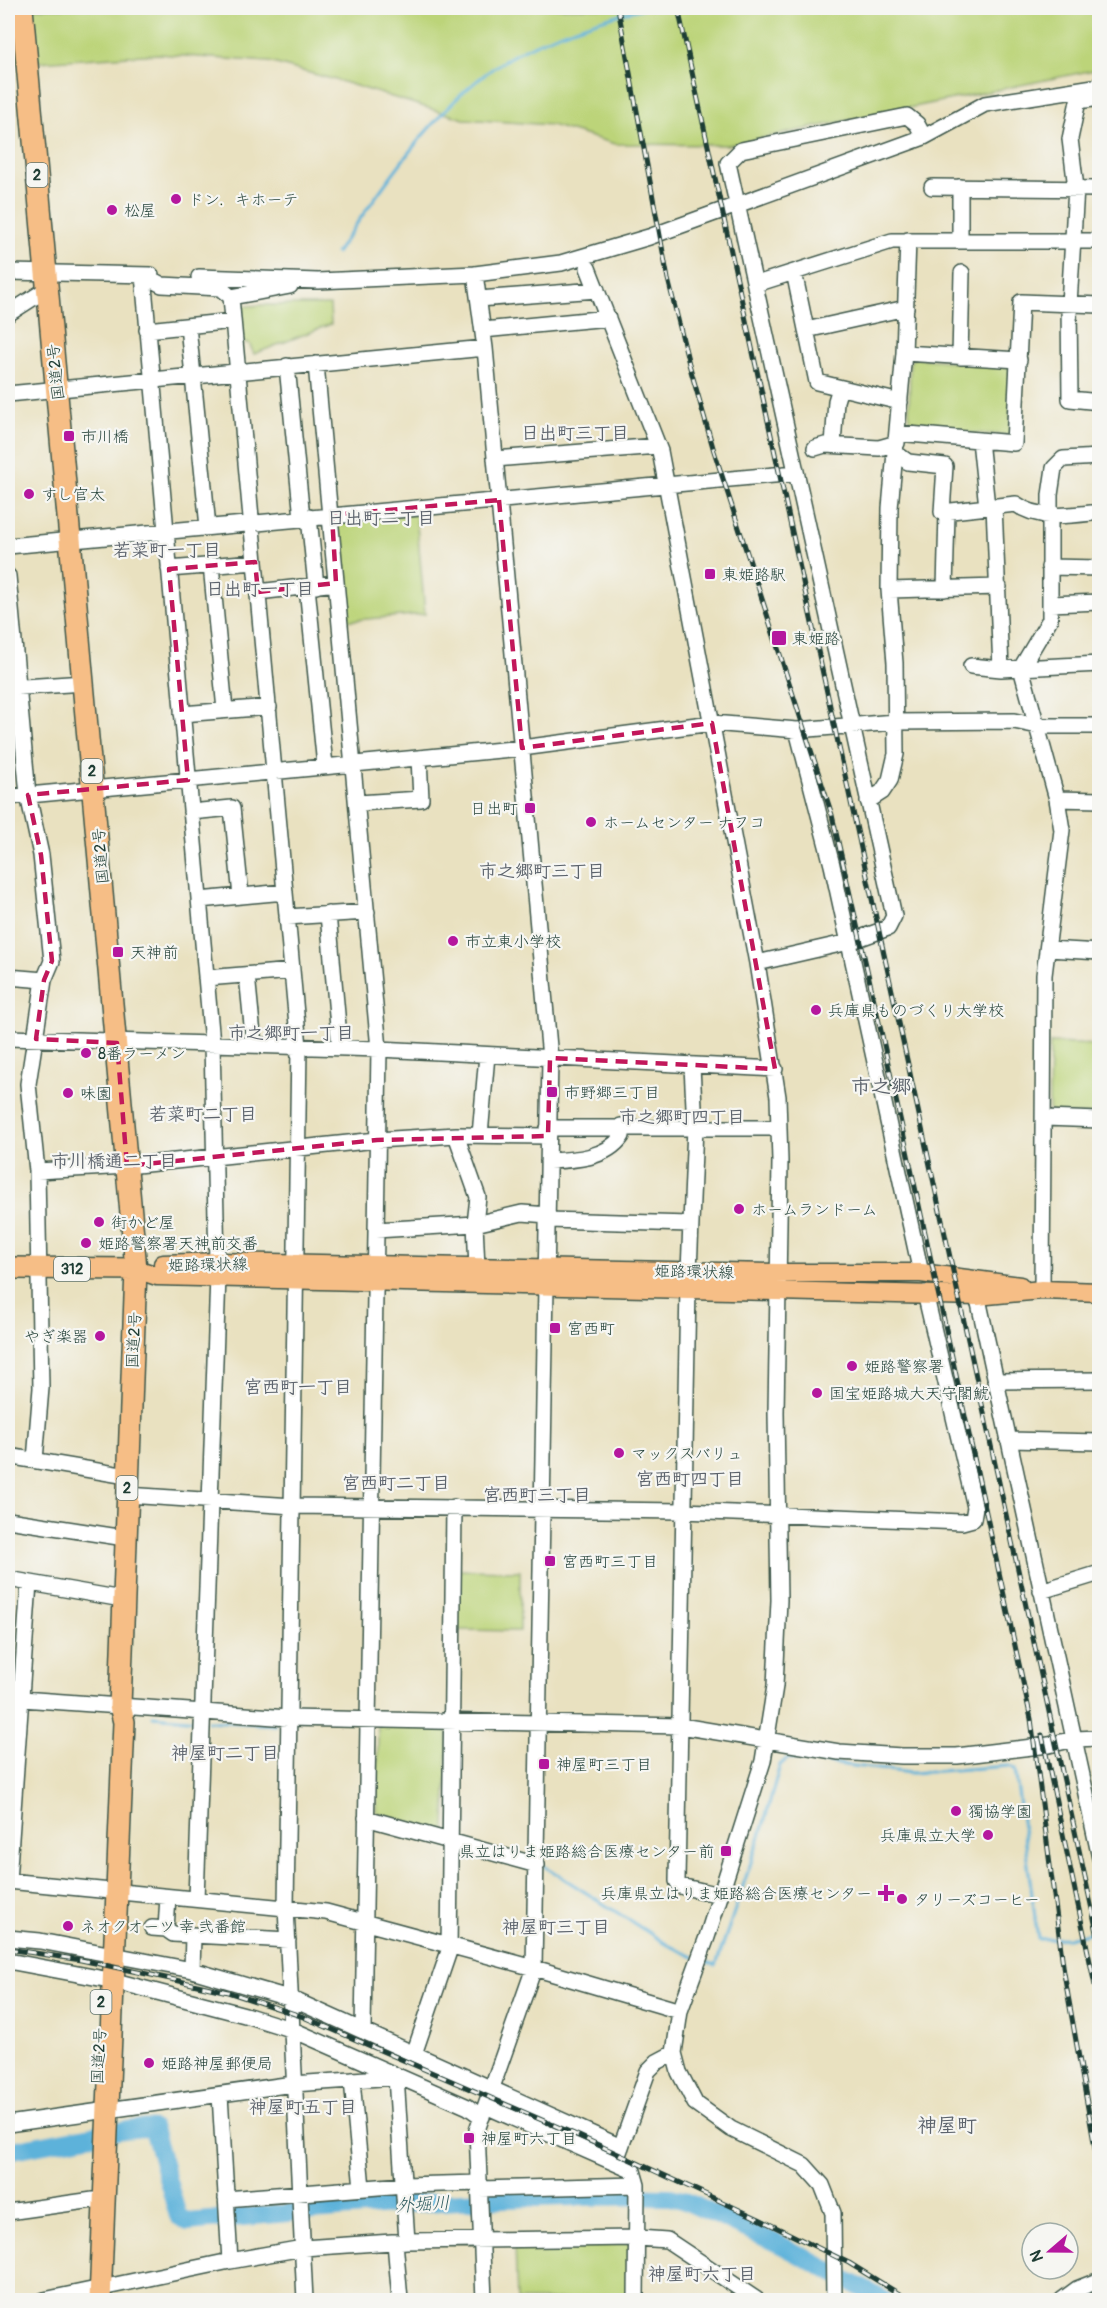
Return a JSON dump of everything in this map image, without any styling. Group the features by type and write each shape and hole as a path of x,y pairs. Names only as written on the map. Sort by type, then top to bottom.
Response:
{"highway":[{"name":"国道2号","path":"22,8 136,1269 124,1538 120,1706 111,1722 112,1892 95,2296"},
{"name":"312","path":"8,1268 136,1269"},
{"name":"国道2号","path":"95,2296 93,2200 103,2110"}],"main road":[{"name":"姫路環状線","path":"375,1272 477,1268 547,1277"},
{"name":"姫路環状線","path":"136,1269 157,1276 218,1269 689,1279 777,1282 925,1293 975,1287 1100,1292"},
{"name":"姫路環状線","path":"777,1282 921,1273 975,1287"}],"street":[{"path":"8,272 46,281 143,274 318,281 475,273 561,263 649,237 924,137 985,104 1100,86"},
{"path":"1100,98 1078,101 1070,139 1076,189 1069,304 1070,399 1100,402"},
{"path":"757,963 849,942 888,928 894,916 728,163 741,150 907,116 917,124 924,137"},
{"path":"932,187 1100,189"},
{"path":"960,187 960,240"},
{"path":"868,801 882,792 890,780 896,754 895,663 889,590 890,508 904,353 908,240"},
{"path":"756,284 892,241 1100,241"},
{"path":"588,268 658,446 667,485 757,963 775,1069 779,1128 777,1282 779,1514 775,1686 768,1741 720,1895 680,2011 674,2053 679,2072 695,2103 731,2129 804,2165 822,2185 833,2213 834,2294"},
{"path":"794,272 817,382 900,402"},
{"path":"475,273 485,348 550,1058 534,1968 494,2088 477,2130 484,2301"},
{"path":"960,357 962,273"},
{"path":"143,274 162,285 220,288 231,297 299,1047 286,1906 305,2301"},
{"path":"143,274 212,1043 218,1269 196,1899"},
{"path":"8,314 46,281"},
{"path":"231,297 318,281"},
{"path":"478,299 597,290"},
{"path":"815,448 833,445 879,448 897,443 980,440 1014,442 1021,302 1100,305"},
{"path":"806,330 906,308"},
{"path":"483,330 608,318"},
{"path":"147,330 233,321"},
{"path":"188,326 207,526"},
{"path":"8,394 152,378 485,348"},
{"path":"904,353 1019,360"},
{"path":"316,364 332,515 336,583 379,1049 366,1818 367,2033 360,2059"},
{"path":"287,366 305,517 325,766"},
{"path":"833,445 836,401 840,388"},
{"path":"980,440 999,587 1000,669"},
{"path":"897,443 908,462 945,466 942,512 1016,504 1025,510 1053,516 1100,513"},
{"path":"495,459 658,446"},
{"path":"1042,1290 1045,1118 1044,975 1062,830 1057,799 1021,668 1050,619 1050,514 1054,468 1063,459 1100,457"},
{"path":"8,546 796,473"},
{"path":"945,589 947,512"},
{"path":"169,569 255,562"},
{"path":"211,566 225,710"},
{"path":"1049,567 1100,568"},
{"path":"8,576 13,688 28,795 41,855 52,961 44,980 28,1084 37,1171 39,1268 41,1388 35,1460"},
{"path":"258,592 336,583"},
{"path":"889,590 999,587"},
{"path":"1050,604 1100,602"},
{"path":"971,666 1000,669 1100,664"},
{"path":"13,688 84,683"},
{"path":"182,714 269,707"},
{"path":"8,797 522,748 712,723 798,730 851,724 1014,721 1038,726 1100,726"},
{"path":"798,730 849,942 921,1273"},
{"path":"358,803 421,799 419,758"},
{"path":"1057,799 1100,800"},
{"path":"191,812 232,808 242,896"},
{"path":"199,900 285,892"},
{"path":"287,917 367,912"},
{"path":"328,914 340,1048"},
{"path":"1048,949 1100,952"},
{"path":"206,978 292,971"},
{"path":"247,975 254,1045"},
{"path":"8,977 44,980"},
{"path":"8,1038 379,1049 775,1069"},
{"path":"480,1136 487,1055"},
{"path":"692,1066 694,1127 683,1511 677,1881 680,1886 720,1895"},
{"path":"1045,1118 1100,1120"},
{"path":"37,1171 127,1166 377,1140 456,1135 480,1136 621,1126 779,1128"},
{"path":"548,1161 582,1160 616,1145 622,1136 621,1126"},
{"path":"456,1135 478,1197 475,1224 477,1268"},
{"path":"376,1230 475,1224 522,1213 548,1217 690,1224"},
{"path":"975,1287 1074,1739 1094,1804 1100,1858"},
{"path":"8,1456 35,1460 127,1485 211,1499 293,1506 683,1511 962,1522 973,1519 975,1507 925,1293"},
{"path":"995,1381 1100,1380"},
{"path":"1008,1440 1100,1442"},
{"path":"414,2054 449,1951 454,1507"},
{"path":"8,1520 124,1538"},
{"path":"1041,1591 1100,1573"},
{"path":"8,1579 122,1599"},
{"path":"29,1583 13,1699 8,1881 286,1906 326,1912 449,1944 680,2011"},
{"path":"13,1699 288,1718 681,1726 839,1752 946,1756 1049,1745 1074,1739 1100,1738"},
{"path":"366,1818 537,1865"},
{"path":"168,1897 159,1929 172,1934 288,1940"},
{"path":"192,1970 193,1936"},
{"path":"8,1938 192,1970 292,1999 621,2147"},
{"path":"8,1961 109,1979 195,2000 292,2030 468,2107 633,2171 637,2185 636,2301"},
{"path":"615,2163 648,2071 657,2062 674,2053"},
{"path":"8,2124 293,2084 396,2076"},
{"path":"396,2076 405,2199 401,2242 400,2301"},
{"path":"352,2080 362,2188"},
{"path":"220,2095 230,2261"},
{"path":"226,2199 299,2206 362,2188 405,2199 480,2186 637,2185"},
{"path":"8,2212 93,2200"},
{"path":"44,2301 95,2296 230,2261 303,2248 401,2242 638,2238 667,2240 757,2301"},
{"path":"1062,2301 1077,2289 1100,2280"}],"highlighted area":[{"path":"499,500 522,748 712,723 775,1069 550,1058 548,1136 377,1140 127,1166 117,1043 36,1039 44,980 52,961 41,855 28,795 188,780 169,569 255,562 258,592 336,583 332,515"}],"green space":[{"path":"8,8 1099,8 1099,69 728,145 615,144 551,125 464,119 269,62 158,54 8,64"},
{"path":"330,305 331,324 254,354 249,343 241,343 237,307"},
{"path":"914,358 1011,367 1010,435 913,430 909,426 910,362"},
{"path":"416,514 425,614 343,621 335,525 341,520"},
{"path":"1050,1043 1099,1045 1099,1115 1054,1114 1049,1109"},
{"path":"458,1570 520,1571 520,1631 457,1630"},
{"path":"378,1725 448,1727 445,1832 377,1813"},
{"path":"627,2242 634,2247 632,2300 517,2300 515,2244"}],"waterway":[{"path":"336,253 413,147 457,98 481,77 507,59 539,42 591,23 643,8"},
{"path":"153,1716 198,1720"},
{"path":"208,1721 276,1725"},
{"path":"703,1961 716,1965 762,1830 780,1765 788,1758 911,1773 1009,1766 1015,1769 1038,1939 1068,1938 1100,1930"},
{"path":"541,1864 668,1945 694,1957"},
{"name":"外堀川","path":"8,2151 107,2133 153,2129 178,2216 188,2222 429,2203 550,2198 670,2197 683,2200 783,2246 884,2300"}],"railway":[{"path":"618,8 668,279 689,364 714,451 832,815 881,1031 1031,1719 1064,1973 1100,2176"},
{"path":"678,8 1100,1946"},
{"path":"1042,1735 1100,2009"},
{"path":"8,1949 81,1960 228,1992 301,2016 579,2136 759,2219 849,2263 909,2300"}],"place":[{"name":"ドン．キホーテ","path":"176,199"},
{"name":"松屋","path":"112,210"},
{"name":"市川橋","path":"69,436"},
{"name":"すし官太","path":"29,494"},
{"name":"東姫路駅","path":"710,574"},
{"name":"東姫路","path":"779,638"},
{"name":"日出町","path":"530,808"},
{"name":"ホームセンター ナフコ","path":"591,822"},
{"name":"市立東小学校","path":"453,941"},
{"name":"天神前","path":"118,952"},
{"name":"兵庫県ものづくり大学校","path":"816,1010"},
{"name":"8番ラーメン","path":"86,1053"},
{"name":"市野郷三丁目","path":"552,1092"},
{"name":"味園","path":"68,1093"},
{"name":"ホームランドーム","path":"739,1209"},
{"name":"街かど屋","path":"99,1222"},
{"name":"姫路警察署天神前交番","path":"86,1243"},
{"name":"宮西町","path":"555,1328"},
{"name":"やぎ楽器","path":"100,1336"},
{"name":"姫路警察署","path":"852,1366"},
{"name":"国宝姫路城大天守閣鯱","path":"817,1393"},
{"name":"マックスバリュ","path":"619,1453"},
{"name":"宮西町三丁目","path":"550,1561"},
{"name":"神屋町三丁目","path":"544,1764"},
{"name":"獨協学園","path":"956,1811"},
{"name":"兵庫県立大学","path":"988,1835"},
{"name":"県立はりま姫路総合医療センター前","path":"726,1851"},
{"name":"兵庫県立はりま姫路総合医療センター","path":"886,1893"},
{"name":"タリーズコーヒー","path":"902,1899"},
{"name":"ネオクオーツ 幸 弐番館","path":"68,1926"},
{"name":"姫路神屋郵便局","path":"149,2063"},
{"name":"神屋町六丁目","path":"469,2138"}],"district":[{"name":"日出町三丁目","path":"575,433"},
{"name":"日出町二丁目","path":"381,518"},
{"name":"若菜町一丁目","path":"167,550"},
{"name":"日出町一丁目","path":"260,589"},
{"name":"市之郷町三丁目","path":"542,871"},
{"name":"市之郷町一丁目","path":"291,1033"},
{"name":"市之郷","path":"881,1086"},
{"name":"若菜町二丁目","path":"203,1114"},
{"name":"市之郷町四丁目","path":"682,1117"},
{"name":"市川橋通二丁目","path":"114,1161"},
{"name":"宮西町一丁目","path":"298,1387"},
{"name":"宮西町四丁目","path":"690,1479"},
{"name":"宮西町二丁目","path":"396,1483"},
{"name":"宮西町三丁目","path":"537,1495"},
{"name":"神屋町二丁目","path":"225,1753"},
{"name":"神屋町三丁目","path":"556,1927"},
{"name":"神屋町五丁目","path":"303,2107"},
{"name":"神屋町","path":"947,2125"},
{"name":"神屋町六丁目","path":"702,2274"}]}
